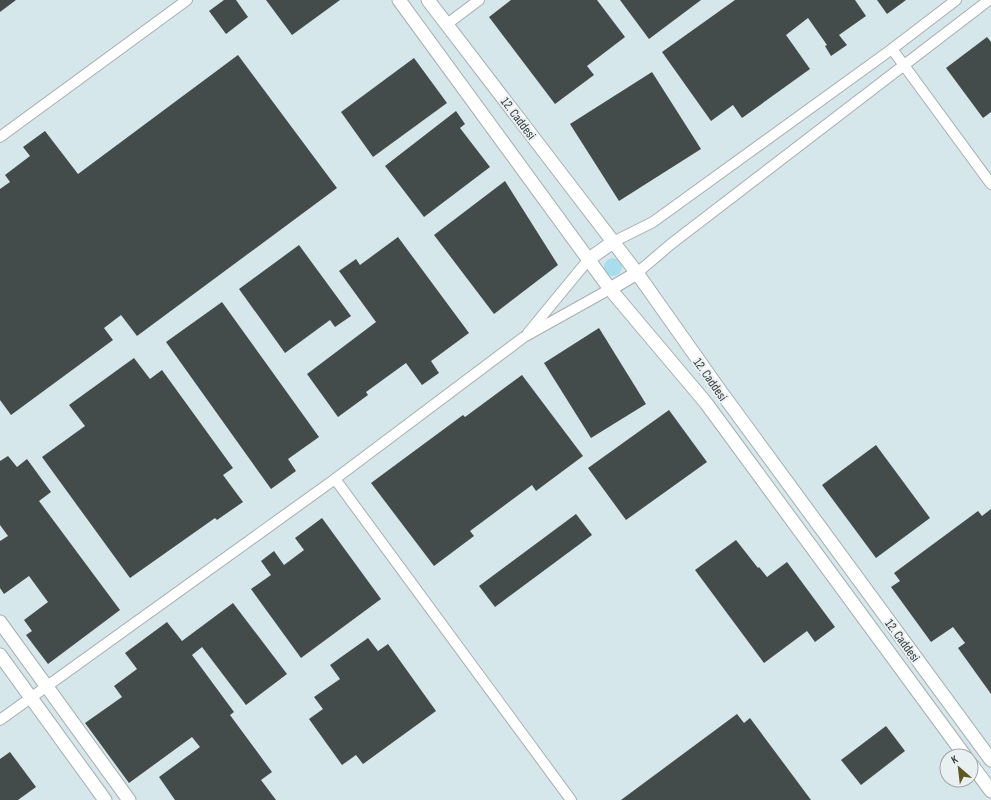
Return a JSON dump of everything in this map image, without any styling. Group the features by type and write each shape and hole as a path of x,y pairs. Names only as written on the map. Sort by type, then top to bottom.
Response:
{"street":[{"path":"0,137 188,0"},
{"name":"12. Caddesi","path":"400,0 610,289 706,403 959,748"},
{"name":"12. Caddesi","path":"428,0 637,273 721,392 991,760"},
{"path":"446,24 479,0"},
{"path":"524,337 589,260 613,242 654,222 892,49 956,0"},
{"path":"0,720 336,479 524,337 637,273 671,244 903,65 990,0"},
{"path":"892,49 991,184"},
{"path":"336,479 571,800"},
{"path":"0,622 129,800"},
{"path":"0,655 105,800"},
{"path":"979,775 991,791"}],"shaded area":[{"path":"0,0 991,0 991,800 0,800"},
{"path":"613,258 619,261 622,267 619,273 613,276 607,273 604,267 607,261"}],"building":[{"path":"0,0 16,0 0,12"},
{"path":"224,0 236,0 248,17 226,34 209,11"},
{"path":"266,0 340,0 292,35"},
{"path":"511,0 597,0 625,37 587,66 594,75 555,104 489,17"},
{"path":"620,0 701,0 649,39"},
{"path":"735,0 855,0 866,16 839,35 847,45 831,56 825,46 827,45 808,18 786,35 810,69 742,118 733,105 711,121 662,52"},
{"path":"877,0 906,0 887,14"},
{"path":"987,37 991,42 991,112 983,118 946,68"},
{"path":"238,55 337,188 137,336 121,315 104,328 113,340 11,415 0,400 0,189 10,182 5,175 30,156 23,147 45,131 78,174"},
{"path":"414,58 447,103 373,157 341,112"},
{"path":"652,72 701,149 619,201 570,124"},
{"path":"456,111 465,124 460,128 490,167 424,217 385,166"},
{"path":"505,181 558,265 494,314 434,235"},
{"path":"398,237 469,333 431,361 439,373 422,385 406,363 366,392 368,395 338,417 307,374 376,322 339,271 356,259 360,265"},
{"path":"299,245 351,316 335,327 330,320 285,353 239,289"},
{"path":"222,302 319,437 288,459 296,471 271,489 166,342"},
{"path":"599,328 646,404 591,438 544,363"},
{"path":"134,358 150,379 162,370 233,468 223,475 243,502 217,520 215,518 130,578 42,457 85,426 69,405"},
{"path":"522,375 583,456 536,491 532,485 470,531 474,536 434,566 371,483 463,415 465,417"},
{"path":"669,410 707,462 626,520 588,468"},
{"path":"876,445 930,518 876,558 822,485"},
{"path":"8,456 17,467 27,459 51,492 39,501 120,610 48,664 26,635 32,631 24,620 48,602 29,576 4,594 0,588 0,541 8,536 0,525 0,461"},
{"path":"991,509 991,694 958,648 965,643 953,627 931,642 891,587 900,581 894,573 978,511 982,516"},
{"path":"576,514 592,535 495,607 479,586"},
{"path":"322,518 381,599 301,658 251,589 271,575 261,561 274,551 284,565 304,550 295,538"},
{"path":"736,540 767,577 787,562 835,627 815,642 807,631 764,663 695,570"},
{"path":"233,603 287,674 246,705 202,647 192,655 234,712 230,715 272,772 261,780 276,800 175,800 159,777 200,747 192,737 129,783 85,723 122,697 114,686 137,669 125,653 167,622 182,641"},
{"path":"368,638 378,651 388,644 436,711 363,764 356,755 342,765 309,719 323,709 314,697 340,679 330,665"},
{"path":"737,714 744,723 750,718 811,800 621,800"},
{"path":"886,726 905,751 861,785 841,760"},
{"path":"10,752 36,787 18,800 0,800 0,759"}]}
